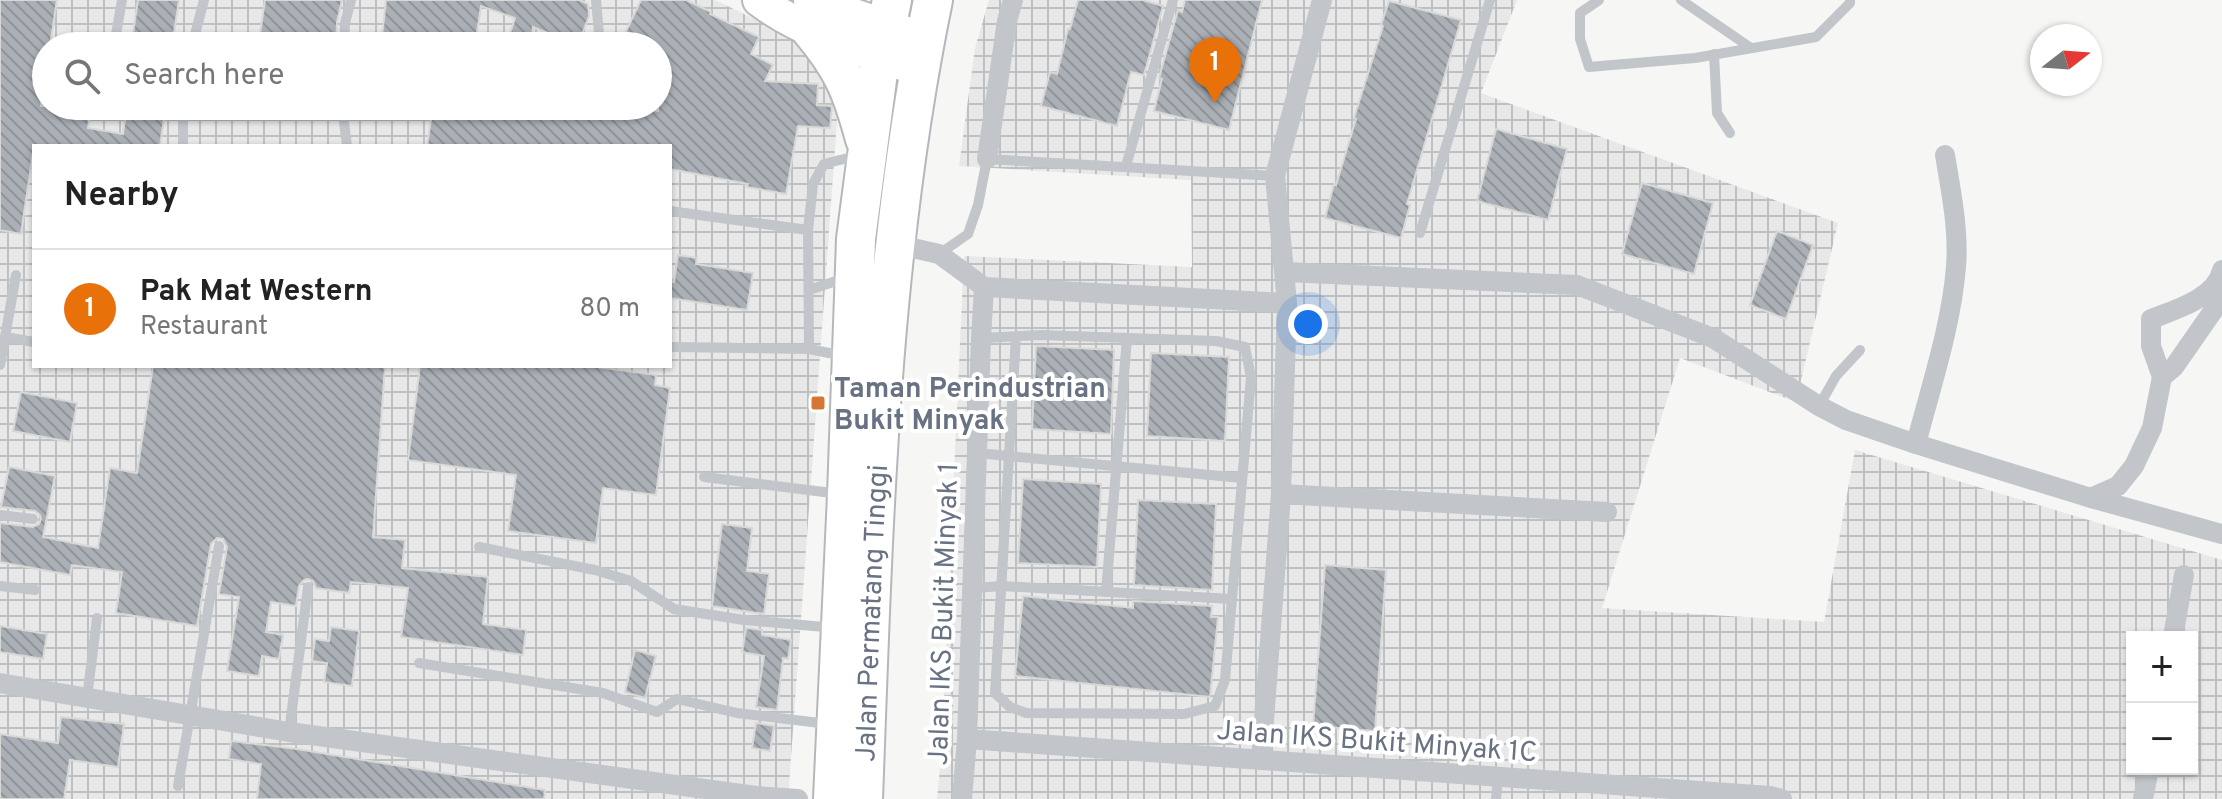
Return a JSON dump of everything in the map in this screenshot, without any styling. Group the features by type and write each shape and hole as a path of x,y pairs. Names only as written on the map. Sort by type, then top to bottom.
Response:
{"highway":[{"name":"Jalan Permatang Tinggi","path":"863,799 851,725 860,496 933,0"},
{"path":"810,15 846,80 868,153"},
{"name":"Jalan Permatang Tinggi","path":"860,496 850,357 856,239 886,28"},
{"name":"Jalan Permatang Tinggi","path":"833,799 851,725"}],"main road":[{"path":"759,0 775,12 886,28 923,54"}],"street":[{"path":"987,159 1007,21 1013,0"},
{"path":"1261,760 1281,494 1287,303 1275,176 1322,0"},
{"path":"1916,444 1950,312 1956,266 1956,225 1945,155"},
{"path":"895,244 939,254 984,287 1287,303"},
{"path":"1285,272 1577,285 1713,338 1846,420 2091,498 2222,534"},
{"path":"2091,498 2118,486 2134,466 2152,428 2162,377 2151,346 2151,319 2201,297 2221,276"},
{"path":"2162,377 2174,367 2220,301 2221,276"},
{"name":"Jalan IKS Bukit Minyak 1","path":"962,799 967,739 984,287"},
{"path":"1281,494 1607,512"},
{"path":"2174,631 2184,575"},
{"path":"0,683 289,732 756,797 798,799"},
{"name":"Jalan IKS Bukit Minyak 1C","path":"967,739 1782,799"},
{"path":"2143,799 2148,775"}],"lane":[{"path":"116,32 122,0"},
{"path":"196,32 204,0"},
{"path":"345,32 351,0"},
{"path":"596,0 599,32"},
{"path":"1126,166 1173,0"},
{"path":"1420,233 1490,0"},
{"path":"1599,0 1580,13 1580,39 1589,67 1714,54 1816,37 1850,0"},
{"path":"1681,0 1751,48"},
{"path":"1714,54 1717,113 1730,133"},
{"path":"183,120 183,144"},
{"path":"344,120 347,144"},
{"path":"809,349 808,230 813,184 824,164 868,153"},
{"path":"939,254 968,234 978,205 987,159 1275,176"},
{"path":"672,211 808,230"},
{"path":"809,290 855,274"},
{"path":"0,365 16,275"},
{"path":"981,338 1016,336 1216,341 1245,347 1251,377 1225,680 1215,706 1184,714 1026,713 1010,707 995,693 1016,336"},
{"path":"5,337 32,342"},
{"path":"1106,592 1127,338"},
{"path":"672,347 809,349 850,357"},
{"path":"1819,406 1836,376 1860,350"},
{"path":"977,453 1242,478"},
{"path":"704,477 860,496"},
{"path":"0,515 33,519"},
{"path":"178,786 219,546"},
{"path":"479,547 619,577 631,581 674,609 744,620 854,630"},
{"path":"0,586 35,590"},
{"path":"973,588 1002,586 1232,599"},
{"path":"289,732 308,587"},
{"path":"87,698 97,618"},
{"path":"419,663 603,693 657,712 677,699 737,713 851,725"},
{"path":"1496,799 1498,776"}],"shaded area":[{"path":"0,0 715,0 805,43 838,107 788,799 0,799"},
{"path":"989,0 1517,0 1481,93 1838,223 1796,402 1680,358 1602,608 1824,622 1855,450 2222,560 2222,799 937,799 964,256 1192,267 1191,180 959,166 975,48"}],"building":[{"path":"0,0 57,0 52,32 32,32 32,120 89,120 88,128 123,134 125,120 164,120 160,144 32,144 21,234 0,230"},
{"path":"138,0 179,0 174,32 133,32"},
{"path":"265,0 342,0 337,32 260,32"},
{"path":"386,0 579,0 588,4 589,16 583,32 546,32 533,27 532,32 510,32 515,18 481,6 477,32 383,32"},
{"path":"641,0 686,0 759,37 751,54 773,65 765,81 818,84 817,105 832,106 830,128 798,126 786,194 672,169 672,144 427,144 431,120 672,120 672,32 626,32"},
{"path":"1078,0 1143,0 1163,6 1144,75 1131,72 1117,126 1041,106 1050,72 1057,74"},
{"path":"1185,0 1262,0 1229,130 1154,111 1162,79 1159,78 1178,10 1182,12"},
{"path":"1389,1 1461,20 1407,204 1410,205 1401,238 1325,218"},
{"path":"1496,129 1567,149 1548,220 1477,201"},
{"path":"1642,183 1713,203 1694,274 1622,254"},
{"path":"1777,231 1813,245 1786,319 1750,305"},
{"path":"678,255 697,258 696,264 753,273 747,310 672,298"},
{"path":"1036,346 1114,350 1111,434 1032,429"},
{"path":"1151,353 1229,357 1225,441 1147,436"},
{"path":"153,368 385,368 373,537 405,540 402,568 488,577 483,624 526,630 523,655 401,637 408,588 351,582 349,593 316,588 313,581 308,579 299,586 296,606 271,602 266,632 283,635 279,659 262,656 259,676 227,671 239,597 219,594 227,547 223,539 217,538 211,544 197,626 116,613 122,572 72,565 70,575 0,562 0,523 33,527 41,519 35,511 1,507 9,467 55,476 43,537 98,548 110,468 137,473"},
{"path":"420,368 605,368 656,375 655,385 670,388 656,495 603,488 596,543 508,531 516,475 408,460"},
{"path":"21,392 77,403 70,442 13,431"},
{"path":"1023,479 1101,484 1097,567 1018,563"},
{"path":"1138,500 1216,504 1212,590 1134,585"},
{"path":"722,524 752,528 747,571 769,574 764,614 712,606"},
{"path":"1325,565 1386,570 1375,731 1313,726"},
{"path":"1023,596 1133,608 1133,601 1212,606 1211,617 1218,617 1210,697 1015,676"},
{"path":"0,626 47,634 43,659 0,652"},
{"path":"331,627 359,631 352,686 324,682 327,663 312,661 315,639 329,641"},
{"path":"746,628 762,630 762,635 791,640 788,659 783,658 777,710 756,707 764,656 742,652"},
{"path":"635,650 656,656 645,698 625,692"},
{"path":"61,717 124,724 118,767 70,760 64,799 0,799 0,734 58,743"},
{"path":"756,723 774,726 770,751 752,748"},
{"path":"231,741 545,790 544,799 257,799 261,764 229,759"}],"place":[{"name":"Pak Mat Western","path":"1215,103"},
{"name":"Taman Perindustrian Bukit Minyak","path":"818,403"}]}
